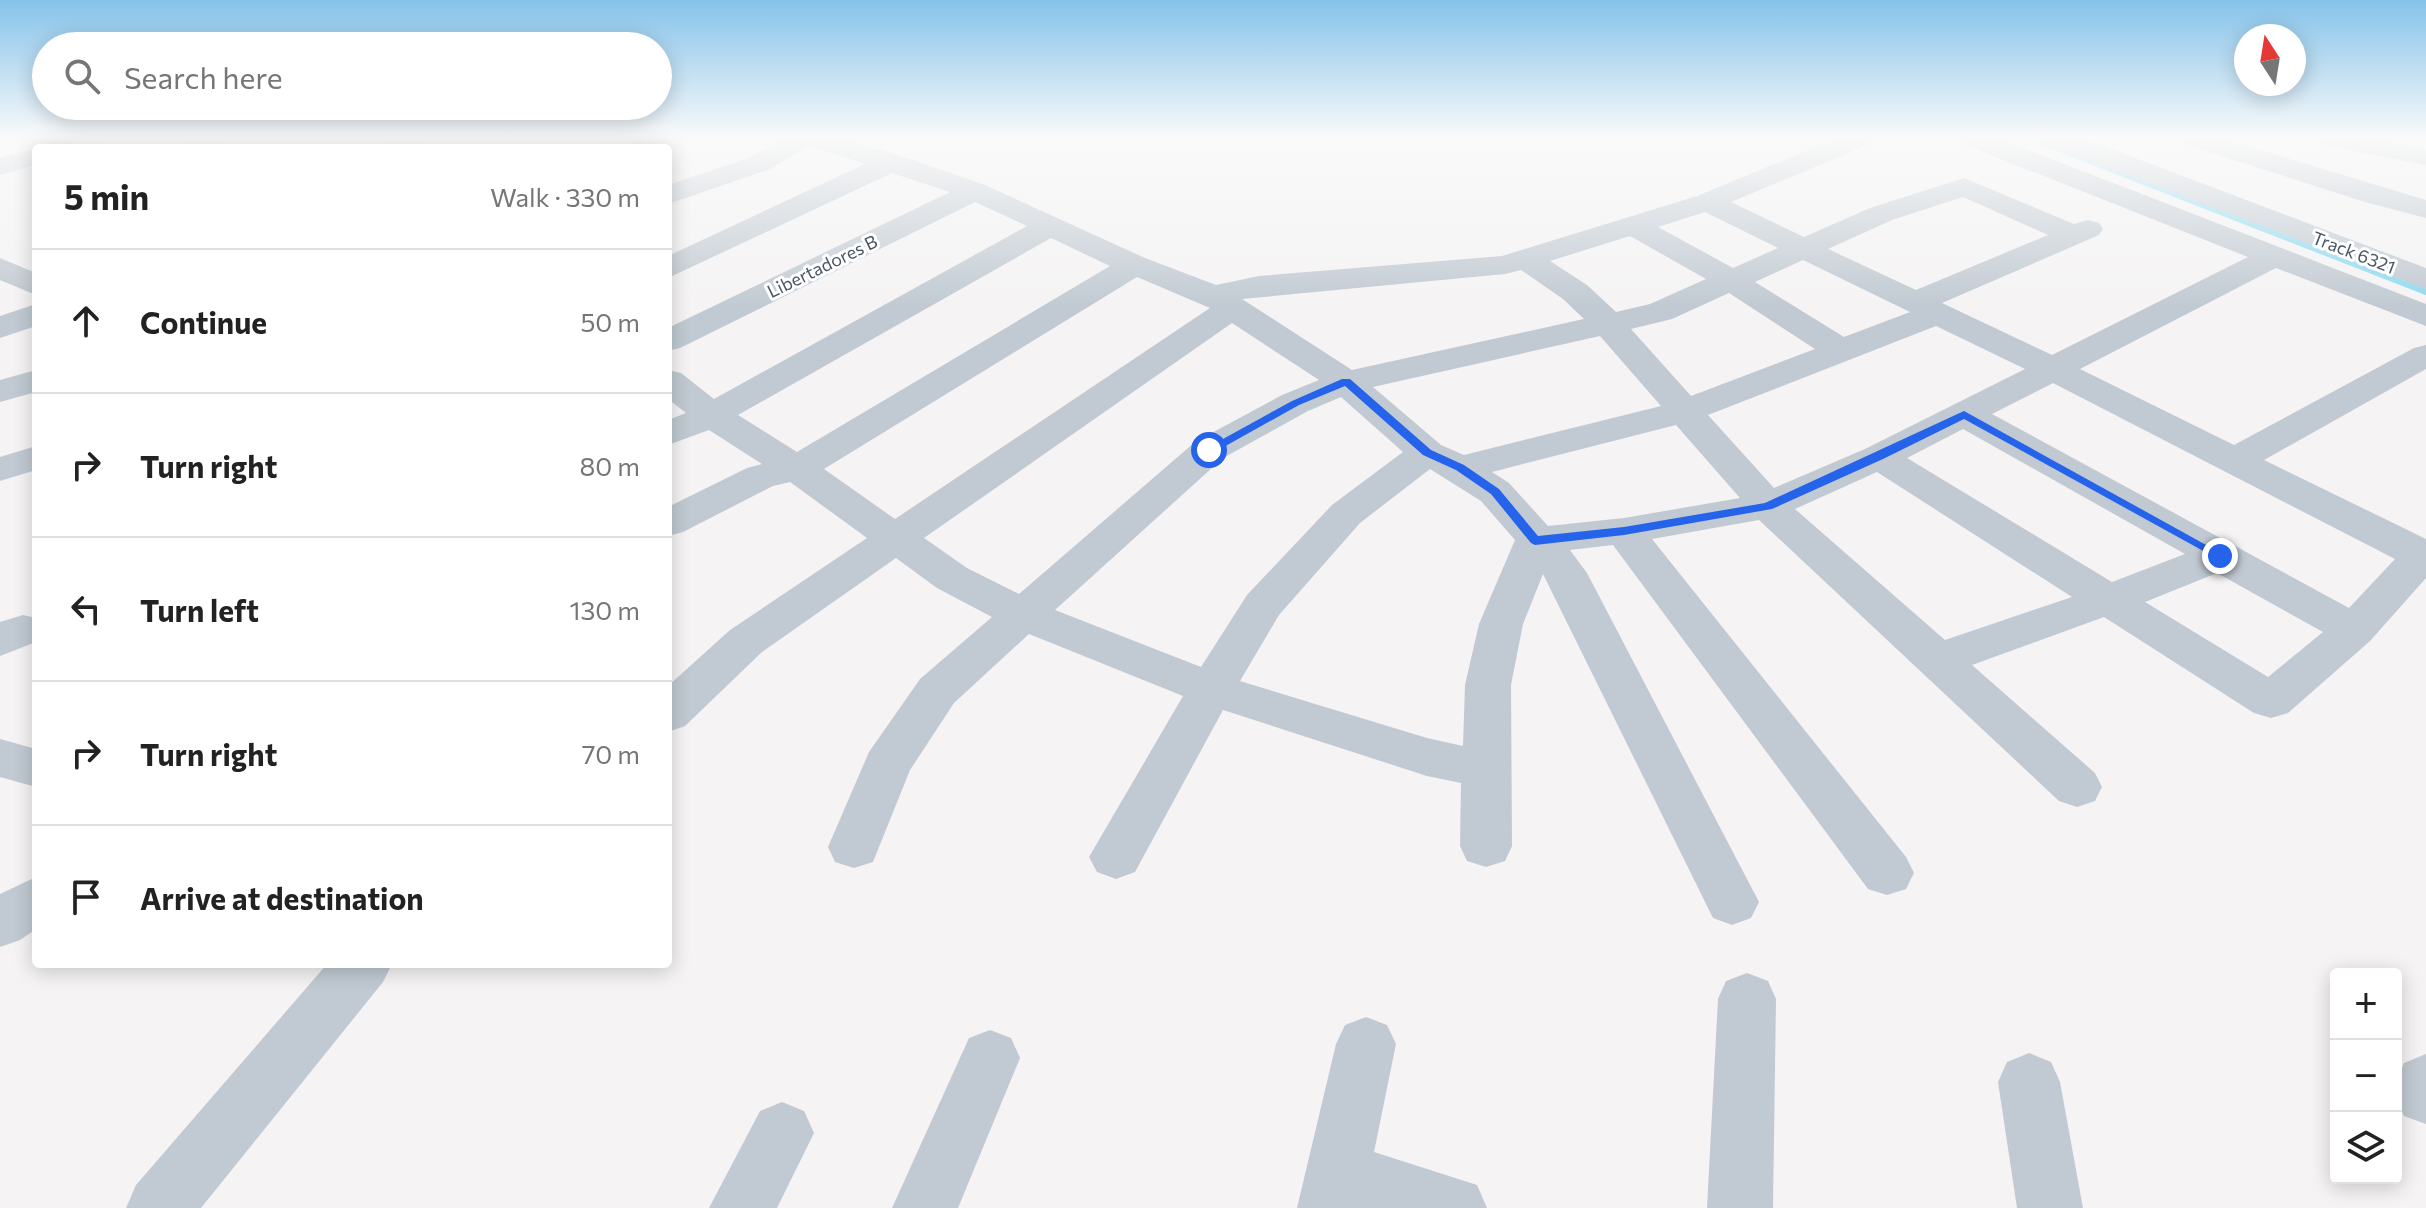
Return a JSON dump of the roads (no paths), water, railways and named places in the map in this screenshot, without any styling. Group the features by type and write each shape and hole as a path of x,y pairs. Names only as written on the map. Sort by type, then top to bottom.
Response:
{"street":[{"path":"672,266 824,194"},
{"name":"Libertadores B","path":"672,339 968,194"},
{"path":"983,194 1222,302 1346,382 1444,460 1495,492 1566,573 1732,902"},
{"path":"672,710 746,641 1116,384 1222,302 1259,286 1505,265 1725,194"},
{"path":"854,847 887,765 937,691 1209,450 1295,403 1346,382 1660,312 1881,214 1941,194"},
{"path":"1981,194 2074,235"},
{"path":"2114,194 2426,316"},
{"name":"Track 6321","path":"2205,194 2426,279"},
{"path":"2371,194 2426,209"},
{"path":"1707,202 2053,369 2424,554 2354,630 2271,701 1879,457"},
{"path":"1116,857 1211,689 1263,605 1346,514 1444,460 1682,412 1842,351 2074,235 2141,205"},
{"path":"672,432 712,415 1051,225"},
{"path":"1634,226 1729,279 1842,351"},
{"path":"1535,541 1624,531 1768,506 1879,457 2273,257"},
{"path":"1525,259 1575,292 1609,325 1682,412 1768,506 1940,659 2077,787"},
{"path":"672,521 761,476 797,469 1134,265"},
{"path":"0,268 32,283"},
{"path":"0,328 32,316"},
{"path":"2234,461 2426,355"},
{"path":"0,391 32,382"},
{"path":"672,384 712,415 797,469 952,578 1022,614 1211,689 1427,757 1487,770"},
{"path":"1964,414 2354,630"},
{"path":"0,469 32,459"},
{"path":"1624,531 1887,873"},
{"path":"1486,846 1488,685 1501,624 1535,541"},
{"path":"1940,659 2108,600 2220,556"},
{"path":"0,758 32,767"},
{"path":"0,923 32,903"},
{"path":"159,1208 360,968"},
{"path":"1740,1208 1747,999"},
{"path":"1366,1044 1334,1191 1454,1208"},
{"path":"925,1208 990,1058"},
{"path":"2029,1082 2050,1208"},
{"path":"2426,1083 2426,1095"},
{"path":"742,1208 782,1133"}],"waterway":[{"path":"2176,194 2426,292"}]}
